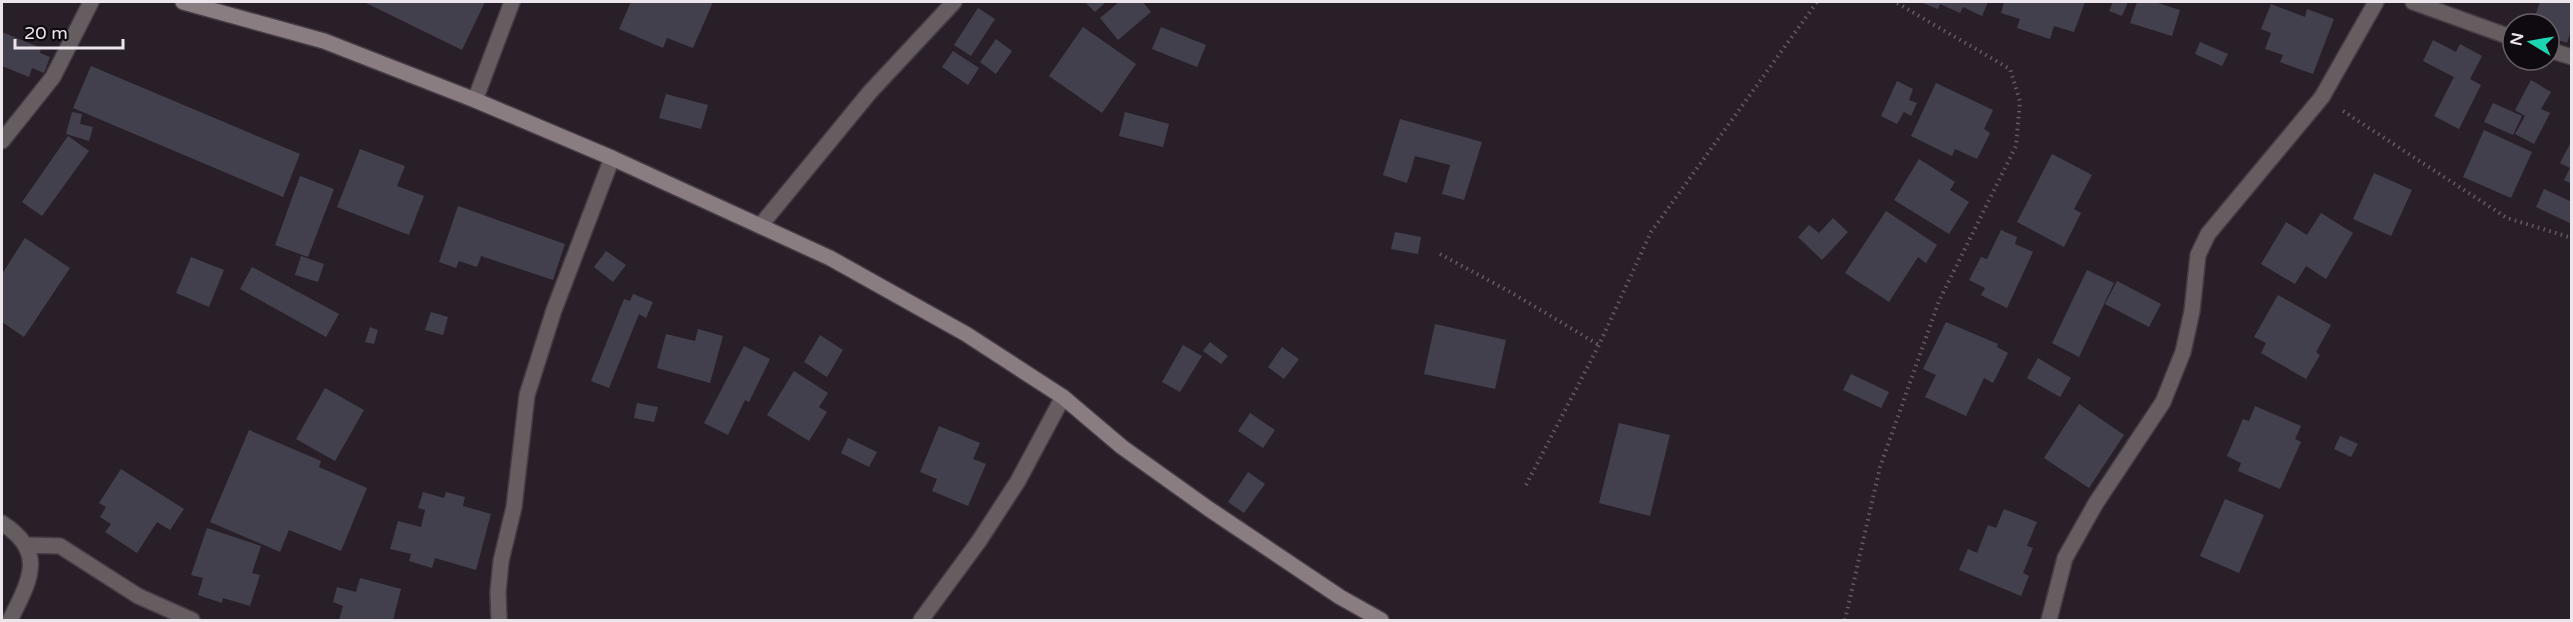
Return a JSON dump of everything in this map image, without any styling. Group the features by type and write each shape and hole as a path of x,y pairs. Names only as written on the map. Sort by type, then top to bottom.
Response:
{"street":[{"path":"2,141 52,77 91,2"},
{"path":"183,2 324,41 475,100 612,158 830,258 966,334 1063,397 1122,447 1209,509 1340,597 1381,621"},
{"path":"475,100 512,2"},
{"path":"760,226 870,92 954,2"},
{"path":"2049,621 2065,558 2096,503 2163,402 2183,352 2192,311 2198,255 2208,234 2322,97 2376,2"},
{"path":"2413,2 2501,34"},
{"path":"499,621 498,592 501,561 514,507 527,395 554,310 612,158"},
{"path":"921,621 979,541 1018,481 1063,397"},
{"path":"2,523 18,534 27,545 32,562 25,590 10,621"},
{"path":"27,545 60,546 138,596 192,621"}],"path":[{"path":"1526,485 1599,345 1651,232 1817,2"},
{"path":"1845,621 1880,467 1939,301 2016,146 2020,101 2010,69 1895,2"},
{"path":"2322,97 2507,218 2571,238"},
{"path":"1440,254 1512,293 1599,345"}],"building":[{"path":"364,2 485,2 462,50"},
{"path":"631,2 713,2 693,48 667,38 663,48 619,29"},
{"path":"1085,2 1106,2 1095,12"},
{"path":"1119,2 1143,2 1151,12 1118,40 1100,18"},
{"path":"1920,2 1988,2 1982,16 1963,7 1960,13 1940,4 1938,9"},
{"path":"2004,2 2085,2 2074,32 2054,26 2050,39 2017,28 2020,19 2001,13"},
{"path":"2113,2 2128,2 2122,16 2109,11"},
{"path":"2137,2 2155,2 2180,10 2172,36 2130,23"},
{"path":"2540,2 2572,2 2572,28 2567,43 2561,41 2561,12 2536,12"},
{"path":"2271,4 2305,17 2307,9 2334,19 2313,74 2280,62 2283,55 2265,49 2271,33 2261,29"},
{"path":"978,8 995,19 971,56 954,45"},
{"path":"1083,27 1136,64 1102,113 1049,76"},
{"path":"1161,27 1206,45 1197,67 1152,49"},
{"path":"2,32 41,48 40,53 50,57 44,73 32,68 29,77 2,66"},
{"path":"996,39 1012,51 996,74 980,62"},
{"path":"2433,40 2456,52 2460,44 2482,56 2470,79 2481,85 2459,129 2434,116 2454,77 2423,61"},
{"path":"2200,42 2228,54 2222,66 2195,54"},
{"path":"953,51 979,68 968,85 942,67"},
{"path":"91,66 300,154 283,197 73,108"},
{"path":"2531,80 2551,92 2541,109 2550,113 2534,144 2515,134 2525,116 2515,110"},
{"path":"1897,81 1913,89 1909,100 1917,103 1911,116 1904,112 1897,124 1881,116"},
{"path":"1936,83 1993,110 1984,129 1990,133 1977,159 1955,149 1952,156 1911,136"},
{"path":"666,94 708,105 701,129 659,118"},
{"path":"2493,103 2522,116 2513,135 2484,122"},
{"path":"72,112 82,114 80,124 93,127 89,141 66,134"},
{"path":"1125,112 1169,124 1163,147 1119,136"},
{"path":"1400,119 1482,142 1464,200 1442,194 1450,165 1415,156 1407,183 1383,175"},
{"path":"2484,130 2532,152 2511,198 2463,177"},
{"path":"68,136 89,151 42,216 22,202"},
{"path":"2572,140 2572,184 2564,180 2570,168 2560,163"},
{"path":"360,149 405,166 397,186 424,196 409,235 337,207"},
{"path":"2052,154 2092,175 2074,209 2081,213 2064,247 2017,222"},
{"path":"1919,159 1955,182 1950,190 1969,202 1949,234 1894,200"},
{"path":"2374,173 2412,190 2391,236 2353,219"},
{"path":"300,176 334,189 308,257 275,245"},
{"path":"2544,189 2572,202 2572,224 2536,207"},
{"path":"458,206 565,244 553,280 481,256 477,267 459,261 456,268 439,262"},
{"path":"1886,211 1937,245 1926,263 1918,257 1889,302 1845,273"},
{"path":"2321,213 2353,233 2326,279 2306,266 2295,284 2261,264 2286,222 2307,235"},
{"path":"1833,218 1848,232 1822,260 1798,237 1809,225 1819,233"},
{"path":"2001,230 2017,237 2015,244 2033,252 2007,308 1981,295 1985,288 1969,280 1981,257 1987,259"},
{"path":"1395,232 1421,237 1418,254 1391,249"},
{"path":"25,238 70,268 24,337 2,322 2,274"},
{"path":"606,251 626,265 613,282 594,267"},
{"path":"301,256 324,264 318,282 295,275"},
{"path":"191,257 224,270 209,307 176,293"},
{"path":"252,267 339,314 326,337 240,289"},
{"path":"2087,270 2114,283 2079,357 2052,343"},
{"path":"2117,281 2161,304 2149,327 2105,304"},
{"path":"633,294 653,302 646,318 639,314 609,388 591,381 624,299 630,301"},
{"path":"2278,295 2331,325 2316,352 2320,355 2306,379 2261,353 2266,343 2254,337"},
{"path":"431,312 448,317 443,335 425,330"},
{"path":"1946,322 1998,344 1997,347 2008,353 1993,383 1984,378 1966,416 1925,397 1936,375 1923,369"},
{"path":"1435,324 1506,340 1495,389 1424,374"},
{"path":"370,327 378,330 374,344 365,342"},
{"path":"698,329 723,336 710,383 657,368 666,334 695,341"},
{"path":"820,335 843,350 827,377 804,362"},
{"path":"1210,342 1228,356 1221,364 1203,351"},
{"path":"1183,345 1202,356 1180,392 1162,382"},
{"path":"744,346 770,359 749,402 745,400 728,435 704,423"},
{"path":"1282,347 1299,359 1284,379 1268,367"},
{"path":"2038,358 2071,378 2060,397 2027,378"},
{"path":"794,371 828,393 819,407 827,412 809,441 767,415"},
{"path":"1851,374 1889,392 1881,408 1843,390"},
{"path":"325,388 364,410 335,461 296,439"},
{"path":"637,403 658,407 654,422 634,418"},
{"path":"2079,404 2124,435 2089,488 2044,458"},
{"path":"2255,406 2301,426 2295,439 2301,442 2280,489 2238,471 2241,463 2227,456 2243,419 2249,421"},
{"path":"1250,413 1275,430 1263,448 1238,431"},
{"path":"1619,423 1670,435 1650,516 1599,503"},
{"path":"939,426 980,443 973,459 986,464 968,506 932,491 937,479 920,472"},
{"path":"249,430 321,461 319,467 367,488 341,551 289,530 280,552 210,522"},
{"path":"2340,436 2358,444 2351,457 2334,449"},
{"path":"848,438 877,452 869,467 841,453"},
{"path":"121,469 184,509 170,530 157,522 137,553 105,532 111,524 100,517 106,507 99,503"},
{"path":"1248,472 1265,484 1244,513 1228,502"},
{"path":"423,492 444,498 446,492 465,497 463,506 491,514 476,570 435,558 432,568 409,561 411,554 390,549 398,521 421,527 425,510 418,508"},
{"path":"2225,499 2264,515 2239,573 2200,556"},
{"path":"2004,509 2037,522 2027,546 2033,548 2023,573 2029,576 2021,596 1959,570 1968,549 1977,553 1988,525 1996,528"},
{"path":"207,528 261,546 252,573 260,575 250,606 223,598 222,603 198,595 203,578 191,575"},
{"path":"360,578 401,589 393,620 339,620 343,606 333,602 337,587 356,592"}]}
